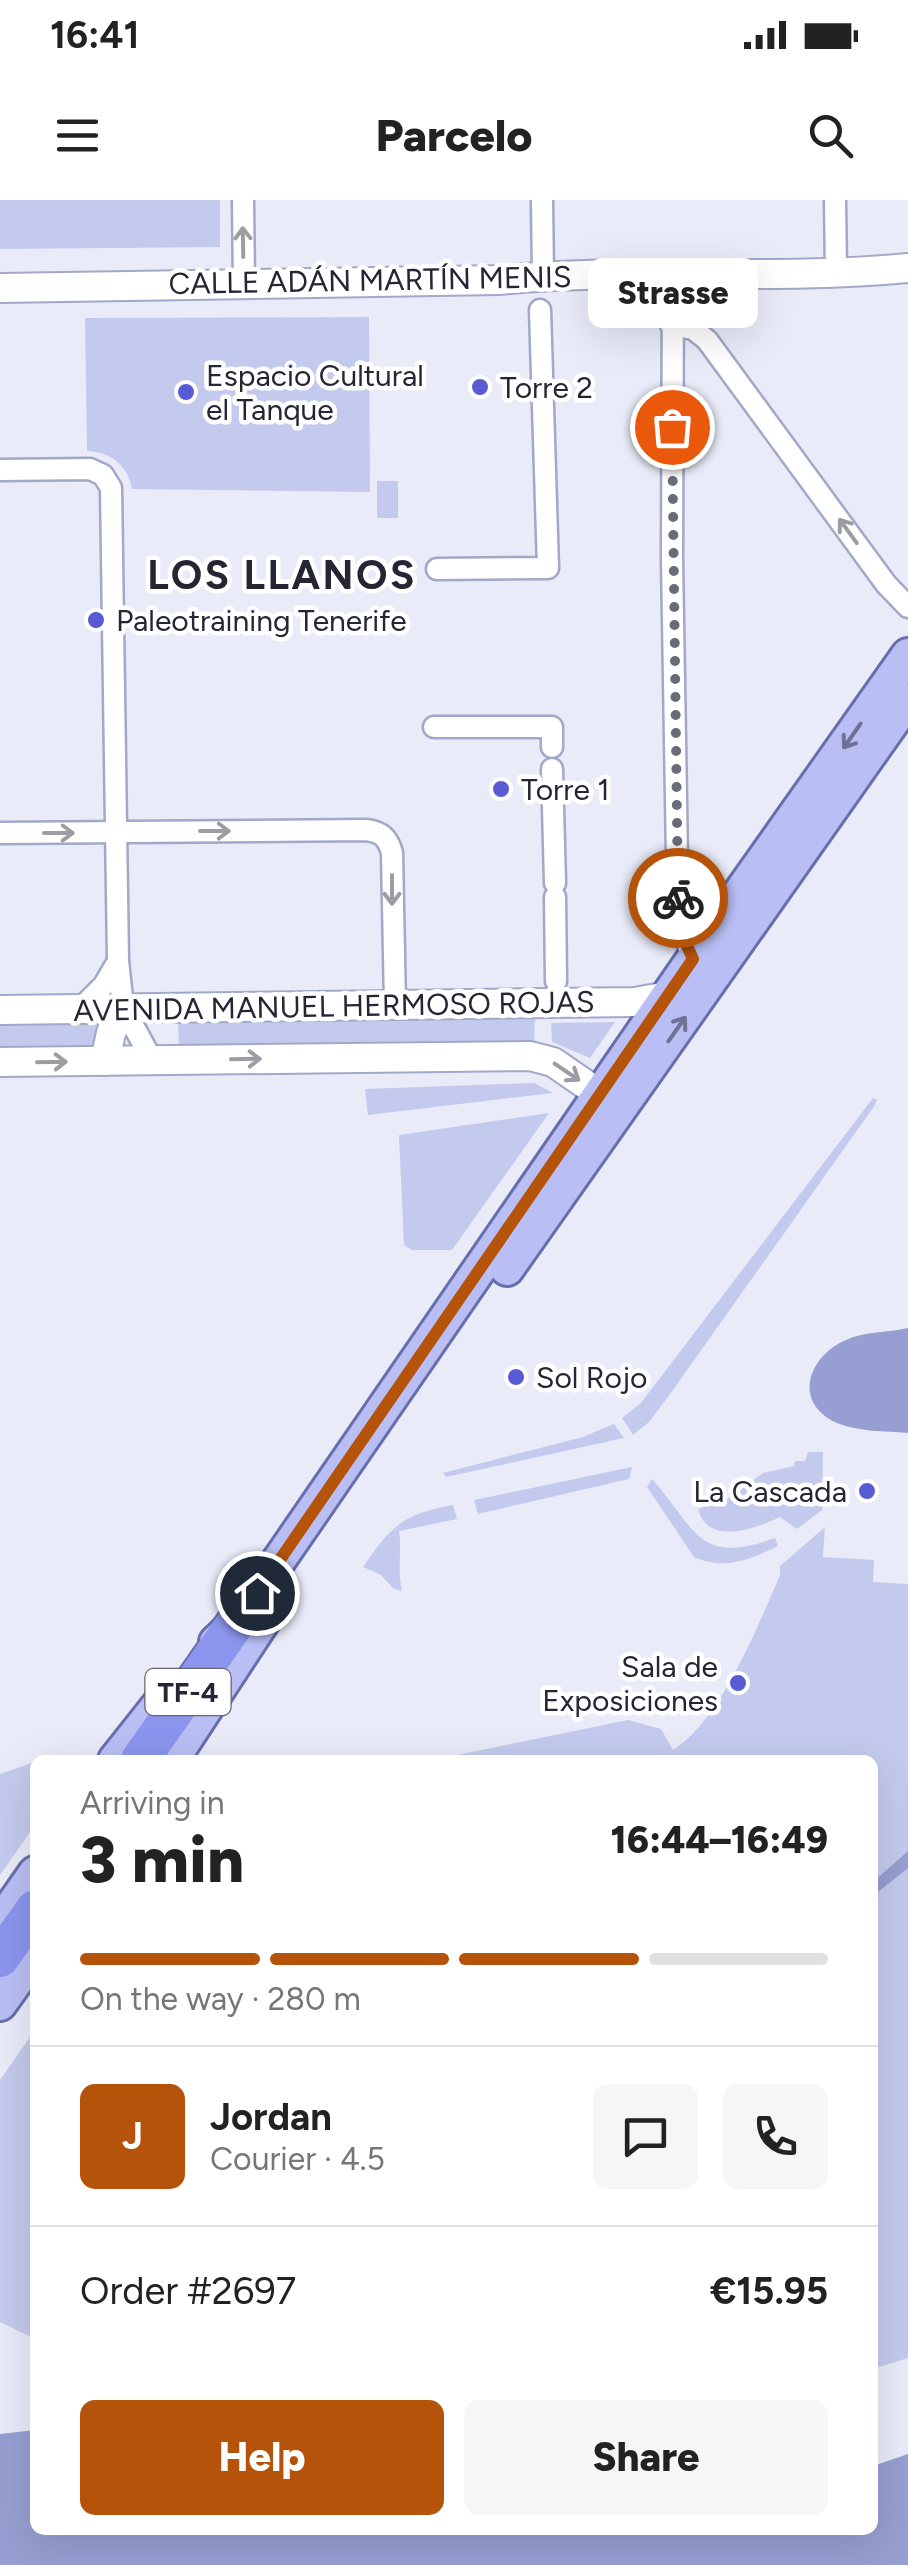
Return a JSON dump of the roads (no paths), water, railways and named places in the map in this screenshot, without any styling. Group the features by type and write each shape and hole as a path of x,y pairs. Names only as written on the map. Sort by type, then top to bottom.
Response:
{"highway":[{"name":"TF-4","path":"144,1755 236,1624"},
{"path":"0,1958 30,1916"}],"main road":[{"name":"TF-4","path":"175,1755 611,1102 668,996 908,656"},
{"name":"TF-4","path":"236,1624 611,1102 908,700"},
{"path":"119,1755 189,1668 236,1624"},
{"path":"0,1922 30,1880"},
{"path":"0,2004 30,1961"}],"street":[{"path":"243,200 244,284"},
{"path":"542,200 543,276"},
{"path":"835,200 836,272"},
{"name":"CALLE ADÁN MARTÍN MENIS","path":"4,285 499,280 908,268"},
{"path":"876,271 908,280"},
{"path":"673,274 678,919 693,959"},
{"path":"436,569 548,568 540,310"},
{"path":"671,325 693,329 707,340 886,584 908,608"},
{"path":"0,470 98,472 107,480 113,496 118,961 123,1007 111,1033 105,1061"},
{"path":"434,728 552,727 552,747"},
{"path":"552,769 556,982"},
{"path":"0,834 366,830 381,834 392,853 394,1004"},
{"path":"80,1009 104,985 118,961"},
{"name":"AVENIDA MANUEL HERMOSO ROJAS","path":"0,1010 636,1002 668,996"},
{"path":"123,1007 164,1060"},
{"path":"164,1060 162,1025 170,1013 183,1008"},
{"name":"AVENIDA MANUEL HERMOSO ROJAS","path":"0,1062 530,1056 552,1062 611,1102"}],"place":[{"name":"Torre 2","path":"480,387"},
{"name":"Espacio Cultural el Tanque","path":"186,392"},
{"name":"Strasse","path":"672,427"},
{"name":"Paleotraining Tenerife","path":"96,620"},
{"name":"Torre 1","path":"501,789"},
{"name":"Sol Rojo","path":"516,1377"},
{"name":"La Cascada","path":"867,1491"},
{"name":"Sala de Exposiciones","path":"738,1683"}],"district":[{"name":"LOS LLANOS","path":"282,575"}]}
